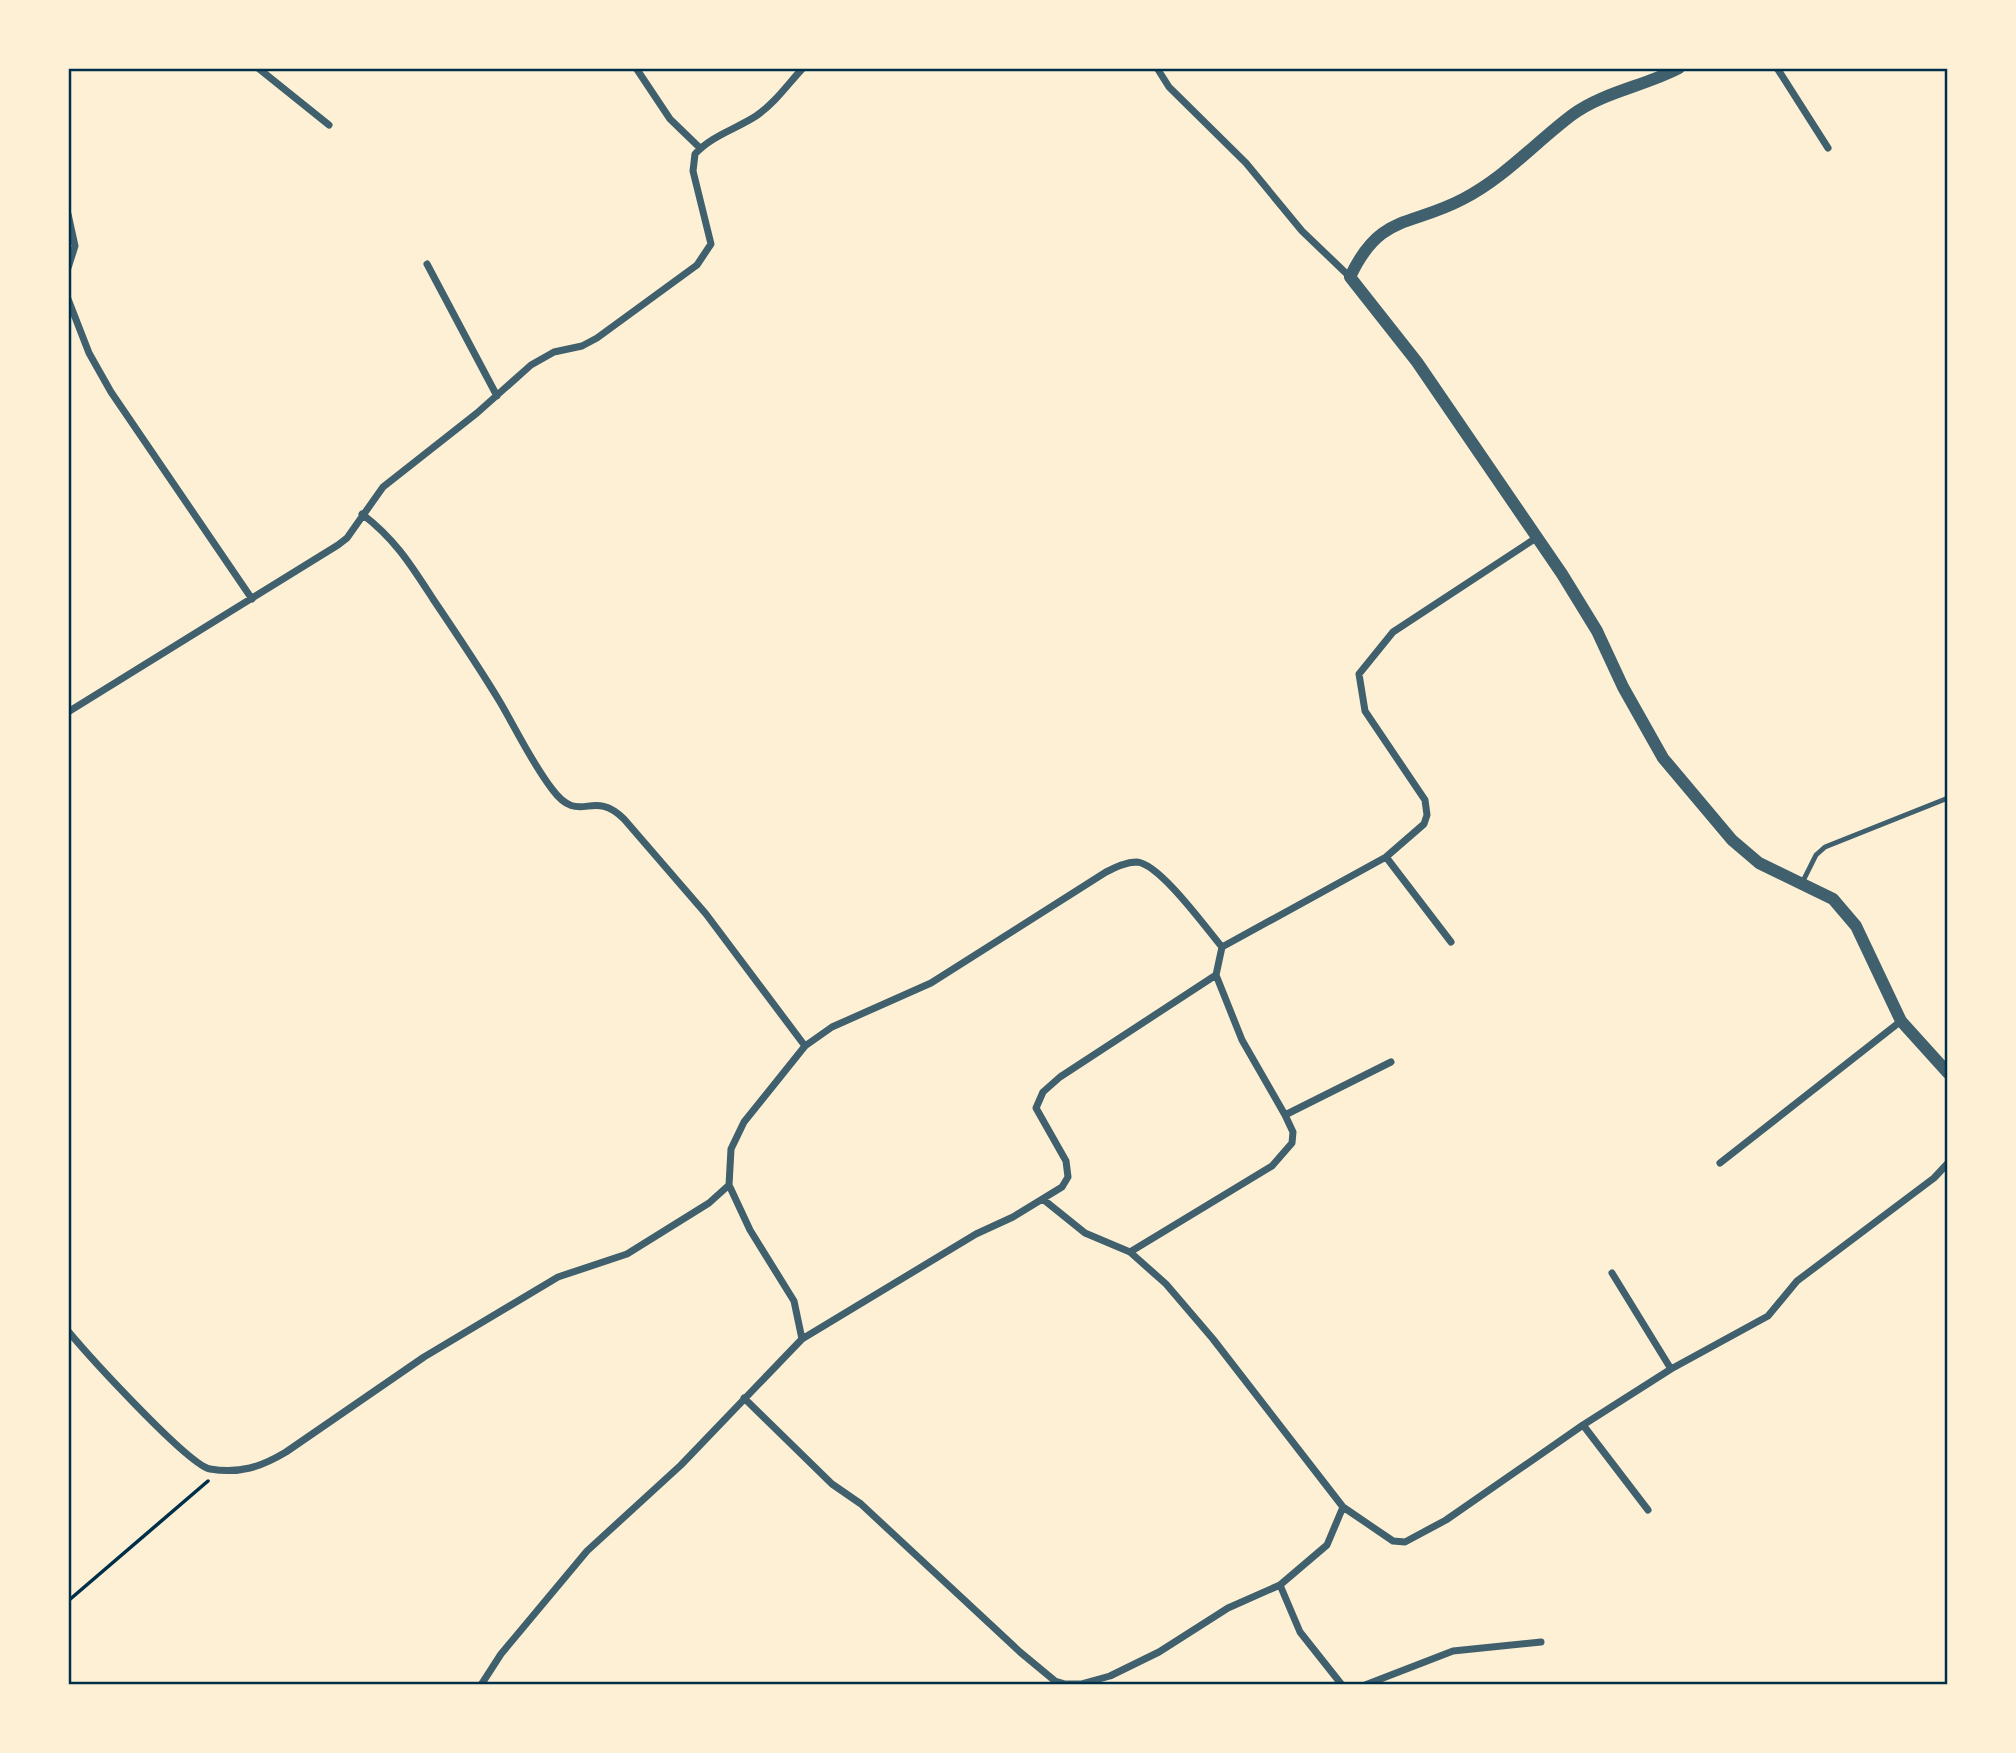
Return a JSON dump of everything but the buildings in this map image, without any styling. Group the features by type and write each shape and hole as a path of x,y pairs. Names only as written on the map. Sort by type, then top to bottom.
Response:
{"street":[{"path":"258,68 329,125"},
{"path":"636,68 670,119 700,148"},
{"path":"68,712 338,545 347,538 383,488 497,396 531,365 554,352 582,346 622,323 698,265 711,244 693,171 695,154 700,148 754,117 776,99 803,68"},
{"path":"1157,68 1169,87 1246,163 1302,231 1350,277 1417,362 1597,631 1623,687 1663,758 1732,840 1759,863 1833,899 1856,926 1901,1021 1948,1073"},
{"path":"1350,277 1361,253 1379,234 1402,221 1462,200 1493,180 1573,114 1598,100 1679,68"},
{"path":"1777,68 1828,148"},
{"path":"68,214 75,246 68,268"},
{"path":"426,264 497,396"},
{"path":"68,299 89,353 111,392 252,599"},
{"path":"362,514 394,541 491,687 552,790 567,805 579,808 601,804 611,806 624,818 706,914 805,1046"},
{"path":"1130,1252 1281,1159 1292,1143 1293,1132 1242,1040 1216,975 1222,947 1386,857 1413,835 1427,815 1425,800 1365,711 1359,674 1393,632 1536,538"},
{"path":"1386,857 1451,942"},
{"path":"802,1339 794,1301 750,1230 729,1185 731,1149 744,1122 805,1046 832,1027 931,983 1106,872 1124,864 1140,862 1160,875 1222,947"},
{"path":"481,1685 515,1636 587,1551 681,1465 802,1339 976,1234 1044,1200 1062,1187 1068,1177 1066,1161 1037,1108 1043,1092 1060,1077 1216,975"},
{"path":"1720,1163 1901,1021"},
{"path":"1285,1115 1391,1062"},
{"path":"1044,1200 1085,1233 1130,1252 1166,1283 1213,1339 1343,1507 1393,1541 1405,1542 1446,1520 1583,1425 1671,1369 1768,1316 1797,1281 1934,1178 1948,1163"},
{"path":"68,1331 197,1464 238,1472 263,1465 424,1357 558,1277 626,1254 698,1211 729,1185"},
{"path":"1612,1273 1671,1369"},
{"path":"744,1398 832,1484 861,1504 1055,1681 1081,1684 1110,1676 1159,1652 1228,1608 1280,1585 1327,1545 1343,1507"},
{"path":"1583,1425 1648,1510"},
{"path":"1280,1585 1300,1632 1342,1685"},
{"path":"1365,1685 1453,1651 1541,1642"}],"lane":[{"path":"1801,885 1816,855 1825,847 1948,798"}],"path":[{"path":"68,1601 223,1469"}]}
